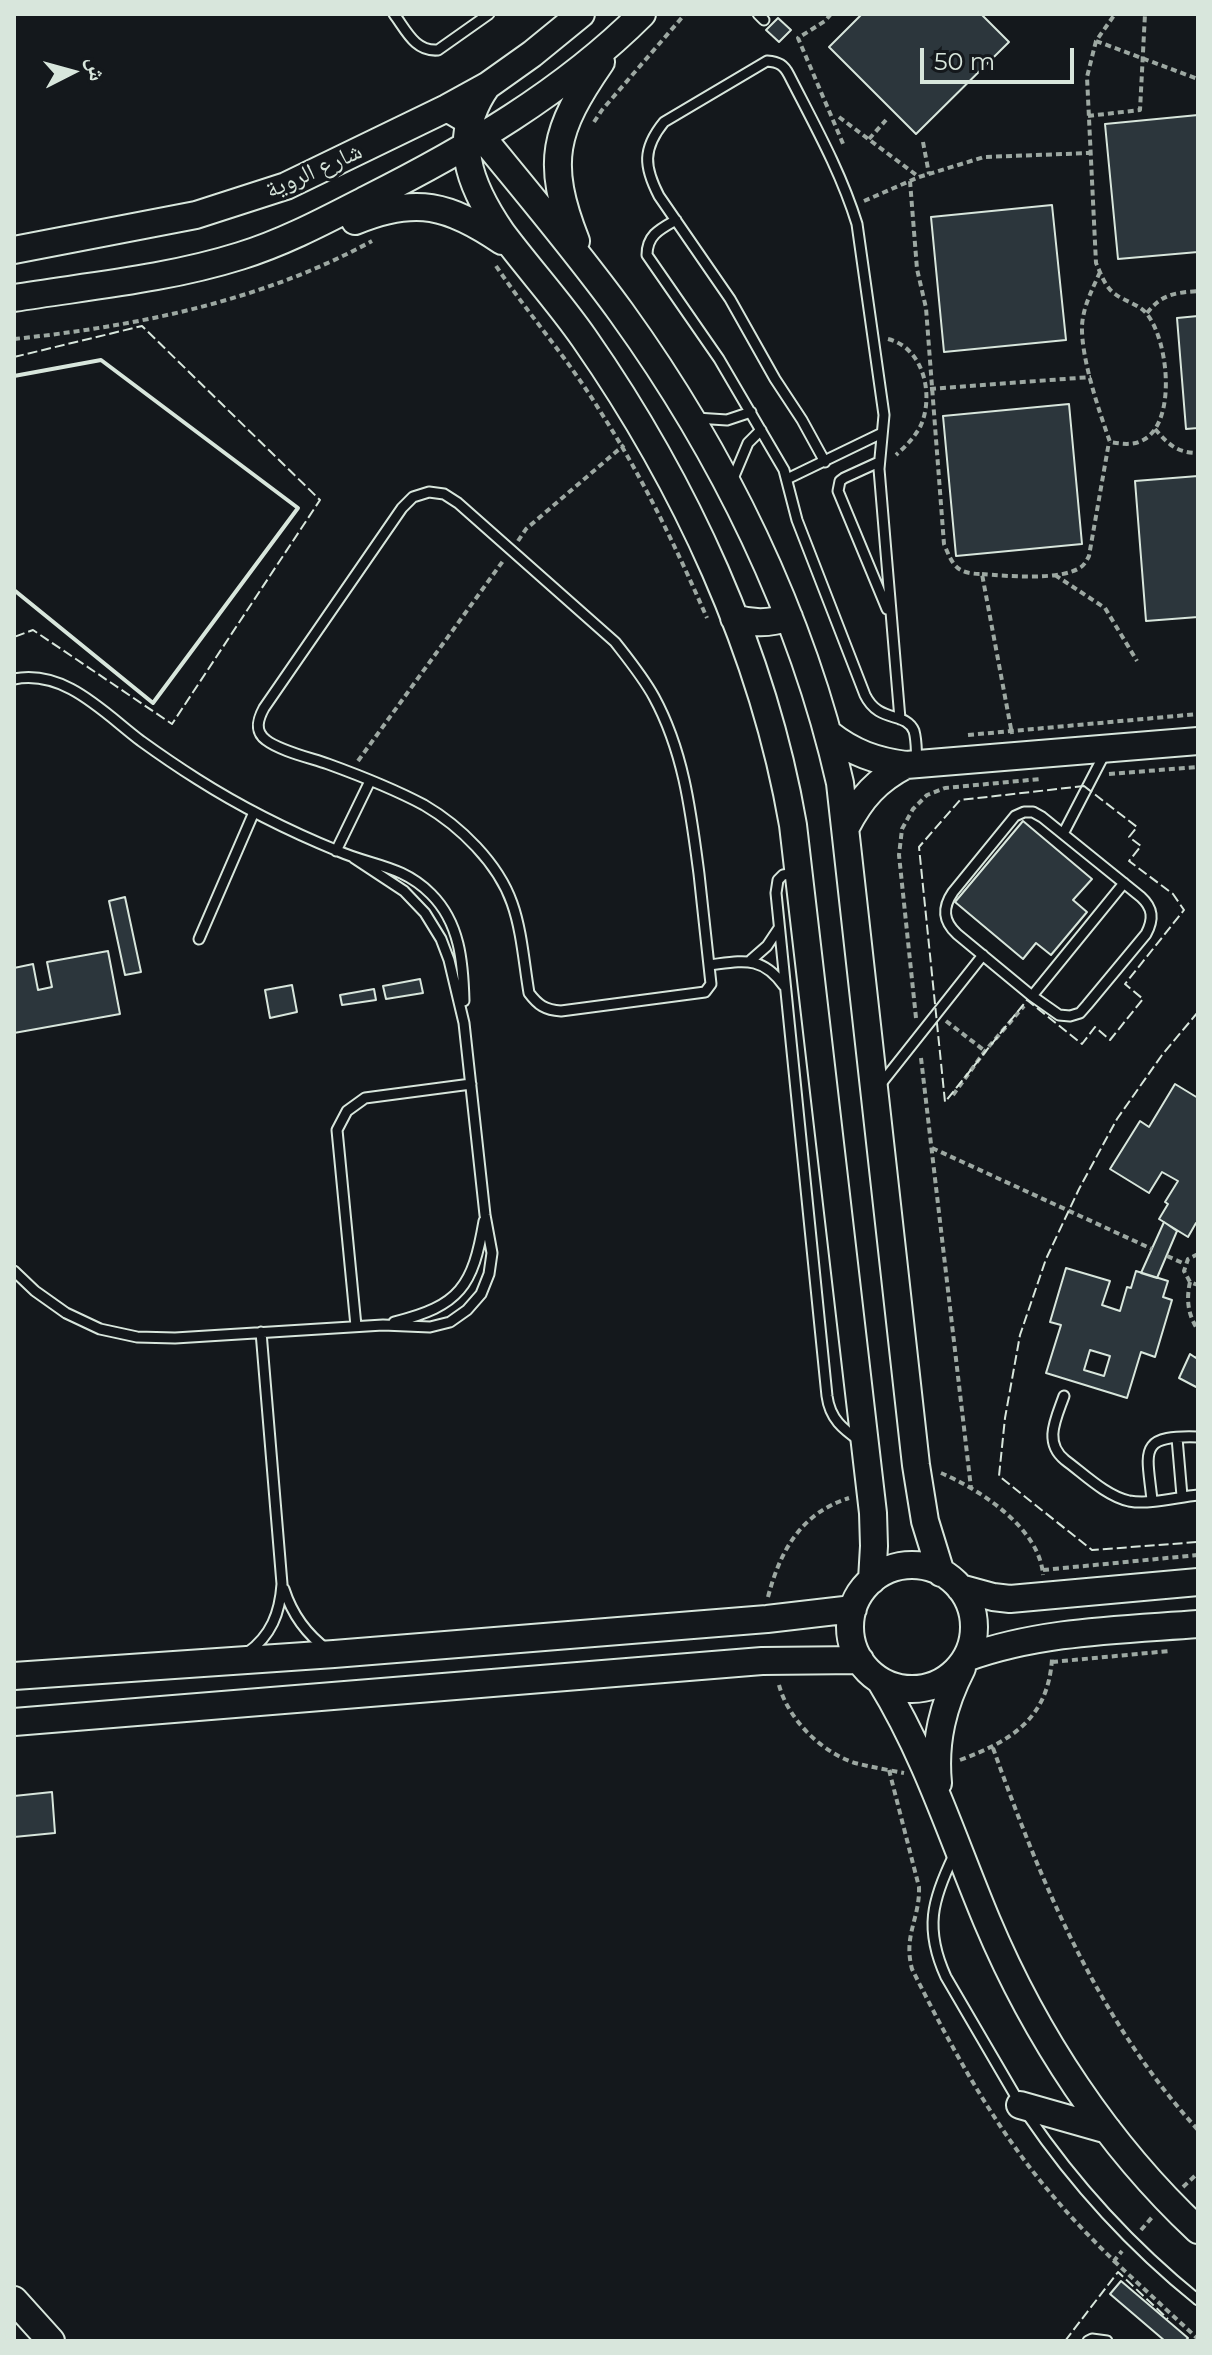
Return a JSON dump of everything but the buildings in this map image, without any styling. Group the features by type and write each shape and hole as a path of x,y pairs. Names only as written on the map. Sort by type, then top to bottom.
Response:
{"street":[{"name":"شارع الروية","path":"14,298 187,270 240,256 302,232 420,172 466,128 487,86 581,14"},
{"path":"466,128 564,81 617,40 642,14"},
{"path":"584,263 561,203 557,156 562,133 576,101 617,40"},
{"name":"شارع الروية","path":"14,250 196,215 466,128"},
{"path":"466,128 468,163 504,256"},
{"path":"466,128 584,263 657,364 690,418 730,488 789,617 829,734 846,827 916,1465 925,1521 951,1580 970,1604 974,1622 973,1641 941,1716 931,1770"},
{"path":"302,232 328,232 384,210 405,207 445,210 468,219 583,336 642,430 695,529 734,618 774,733 785,779 799,872 874,1530 872,1580"},
{"path":"734,618 756,623 789,617"},
{"path":"829,734 845,747 864,756 911,765 1017,769 1107,749 1198,741"},
{"path":"846,827 869,790 885,776 911,765"},
{"path":"1198,1582 1010,1599 993,1597 924,1566 906,1565 887,1570 860,1593 853,1609 851,1635 860,1660 881,1682 931,1770 939,1799 988,1924 1023,1996 1063,2066 1108,2130 1198,2230"},
{"path":"14,1676 334,1654 767,1619 853,1609"},
{"path":"881,1682 902,1689 924,1689 944,1681 964,1663 999,1647 1051,1650 1198,1624"},
{"path":"14,1722 762,1661 860,1660"},
{"path":"1020,2105 1108,2130"},
{"path":"14,2300 51,2341"}],"lane":[{"path":"394,14 419,47 428,51 438,50 489,14"},
{"path":"825,462 730,299 651,181 647,165 648,149 654,134 664,122 767,61 785,67 821,137 857,224 884,415 879,466 900,719"},
{"path":"676,220 651,236 647,255 719,359 787,479 797,520 865,695 876,711 900,719 915,733 911,765"},
{"path":"690,418 727,420 751,412"},
{"path":"730,488 748,443 761,430"},
{"path":"787,479 882,433"},
{"path":"879,466 844,478 838,491 891,619"},
{"path":"429,492 444,494 466,509 615,642 637,669 654,697 679,757 693,829 709,965 711,984 705,992 561,1011 548,1010 537,1004 529,993 512,904 501,879 485,857 447,821 427,807 264,739 258,730 258,718 402,508 413,497 429,492"},
{"path":"14,679 24,677 60,683 90,701 197,779 254,812 336,851 397,869 433,895 456,933 462,954 464,1023 492,1253 489,1274 481,1294 467,1310 450,1322 430,1327 356,1326 162,1338 137,1337 100,1329 66,1313 14,1271"},
{"path":"1063,834 1107,749"},
{"path":"336,851 370,781"},
{"path":"199,939 254,812"},
{"path":"1033,812 1063,834 1149,904 1152,914 1146,934 1080,1013 1070,1016 1059,1015 1032,996 948,926 945,914 946,902 1015,816 1033,812"},
{"path":"354,858 404,891 425,913 441,939 449,960 464,1023"},
{"path":"799,872 783,875 775,886 829,1407 838,1425 865,1444"},
{"path":"1032,996 1124,883"},
{"path":"709,965 751,960 767,946 779,928"},
{"path":"875,1091 983,955"},
{"path":"751,960 771,971 785,988"},
{"path":"356,1326 337,1130 347,1111 365,1098 471,1084"},
{"path":"383,1325 430,1312 447,1303 461,1289 472,1273 478,1255 485,1215"},
{"path":"234,1660 250,1651 270,1630 281,1604 282,1584 261,1332"},
{"path":"1064,1396 1051,1436 1058,1454 1115,1496 1127,1500 1198,1495"},
{"path":"1152,1500 1148,1452 1151,1446 1156,1441 1198,1437"},
{"path":"1177,1438 1182,1496"},
{"path":"282,1584 292,1609 306,1631 334,1654"},
{"path":"958,1849 937,1893 933,1914 932,1936 946,1977 1020,2105 1059,2161 1131,2241 1198,2300"},
{"path":"1088,2341 1107,2341"}],"path":[{"path":"831,14 798,38 848,156"},
{"path":"1110,442 1130,445 1146,439 1155,429 1165,408 1167,382 1159,340 1147,313 1114,294 1096,263 1087,77 1096,41 1115,14"},
{"path":"1088,116 1140,110 1145,14"},
{"path":"1096,41 1198,79"},
{"path":"839,117 919,177"},
{"path":"869,139 886,120"},
{"path":"923,142 929,174"},
{"path":"852,206 919,177 984,157 1089,153"},
{"path":"910,181 917,269 926,308 929,389 944,544 952,563 965,574 1034,578 1055,575 1081,567 1089,556 1110,442 1083,346 1082,324 1086,303 1100,272"},
{"path":"14,339 114,326 194,310 278,283 357,251 381,237"},
{"path":"504,256 542,327 615,434 670,537 708,619"},
{"path":"1147,313 1158,299 1198,291"},
{"path":"874,336 898,342 912,355 929,389 920,427 909,443 879,466"},
{"path":"929,389 1091,377"},
{"path":"1155,429 1168,446 1180,452 1198,453"},
{"path":"982,574 1024,812"},
{"path":"1055,575 1105,608 1137,661"},
{"path":"1094,774 1198,767"},
{"path":"971,1488 899,855 902,829 919,802 936,791 1017,769 1049,779"},
{"path":"953,1095 985,1051 1032,996"},
{"path":"936,1014 985,1051"},
{"path":"932,1148 1152,1249"},
{"path":"1198,1254 1185,1264 1185,1277 1198,1285"},
{"path":"1167,1256 1185,1264"},
{"path":"1190,1282 1187,1303 1198,1330"},
{"path":"916,1465 971,1488 995,1504 1026,1533 1042,1560 1045,1596"},
{"path":"767,1619 768,1597 778,1562 793,1538 809,1520 836,1502 852,1497 851,1485 869,1483"},
{"path":"1043,1570 1198,1555"},
{"path":"779,1682 792,1715 827,1748 852,1762 904,1773 931,1770 993,1748 1025,1726 1046,1692 1051,1650 1169,1651"},
{"path":"993,1748 1028,1845 1071,1940 1130,2042 1198,2130"},
{"path":"1114,2261 1198,2339"}],"fence":[{"path":"14,357 142,326 320,500 172,724 33,630 14,637"},
{"path":"1084,786 1137,827 1129,837 1141,846 1129,861 1173,894 1184,910 1125,984 1143,999 1110,1040 1095,1027 1082,1044 1027,1000 945,1102 919,847 960,800 1084,786"},
{"path":"1198,1012 1162,1055 1117,1119 1046,1259 1020,1335 1005,1418 999,1476 1092,1550 1198,1542"},
{"path":"1065,2341 1118,2272 1168,2319"}],"wall":[{"path":"14,376 101,360 298,508 153,703 14,590"}]}
